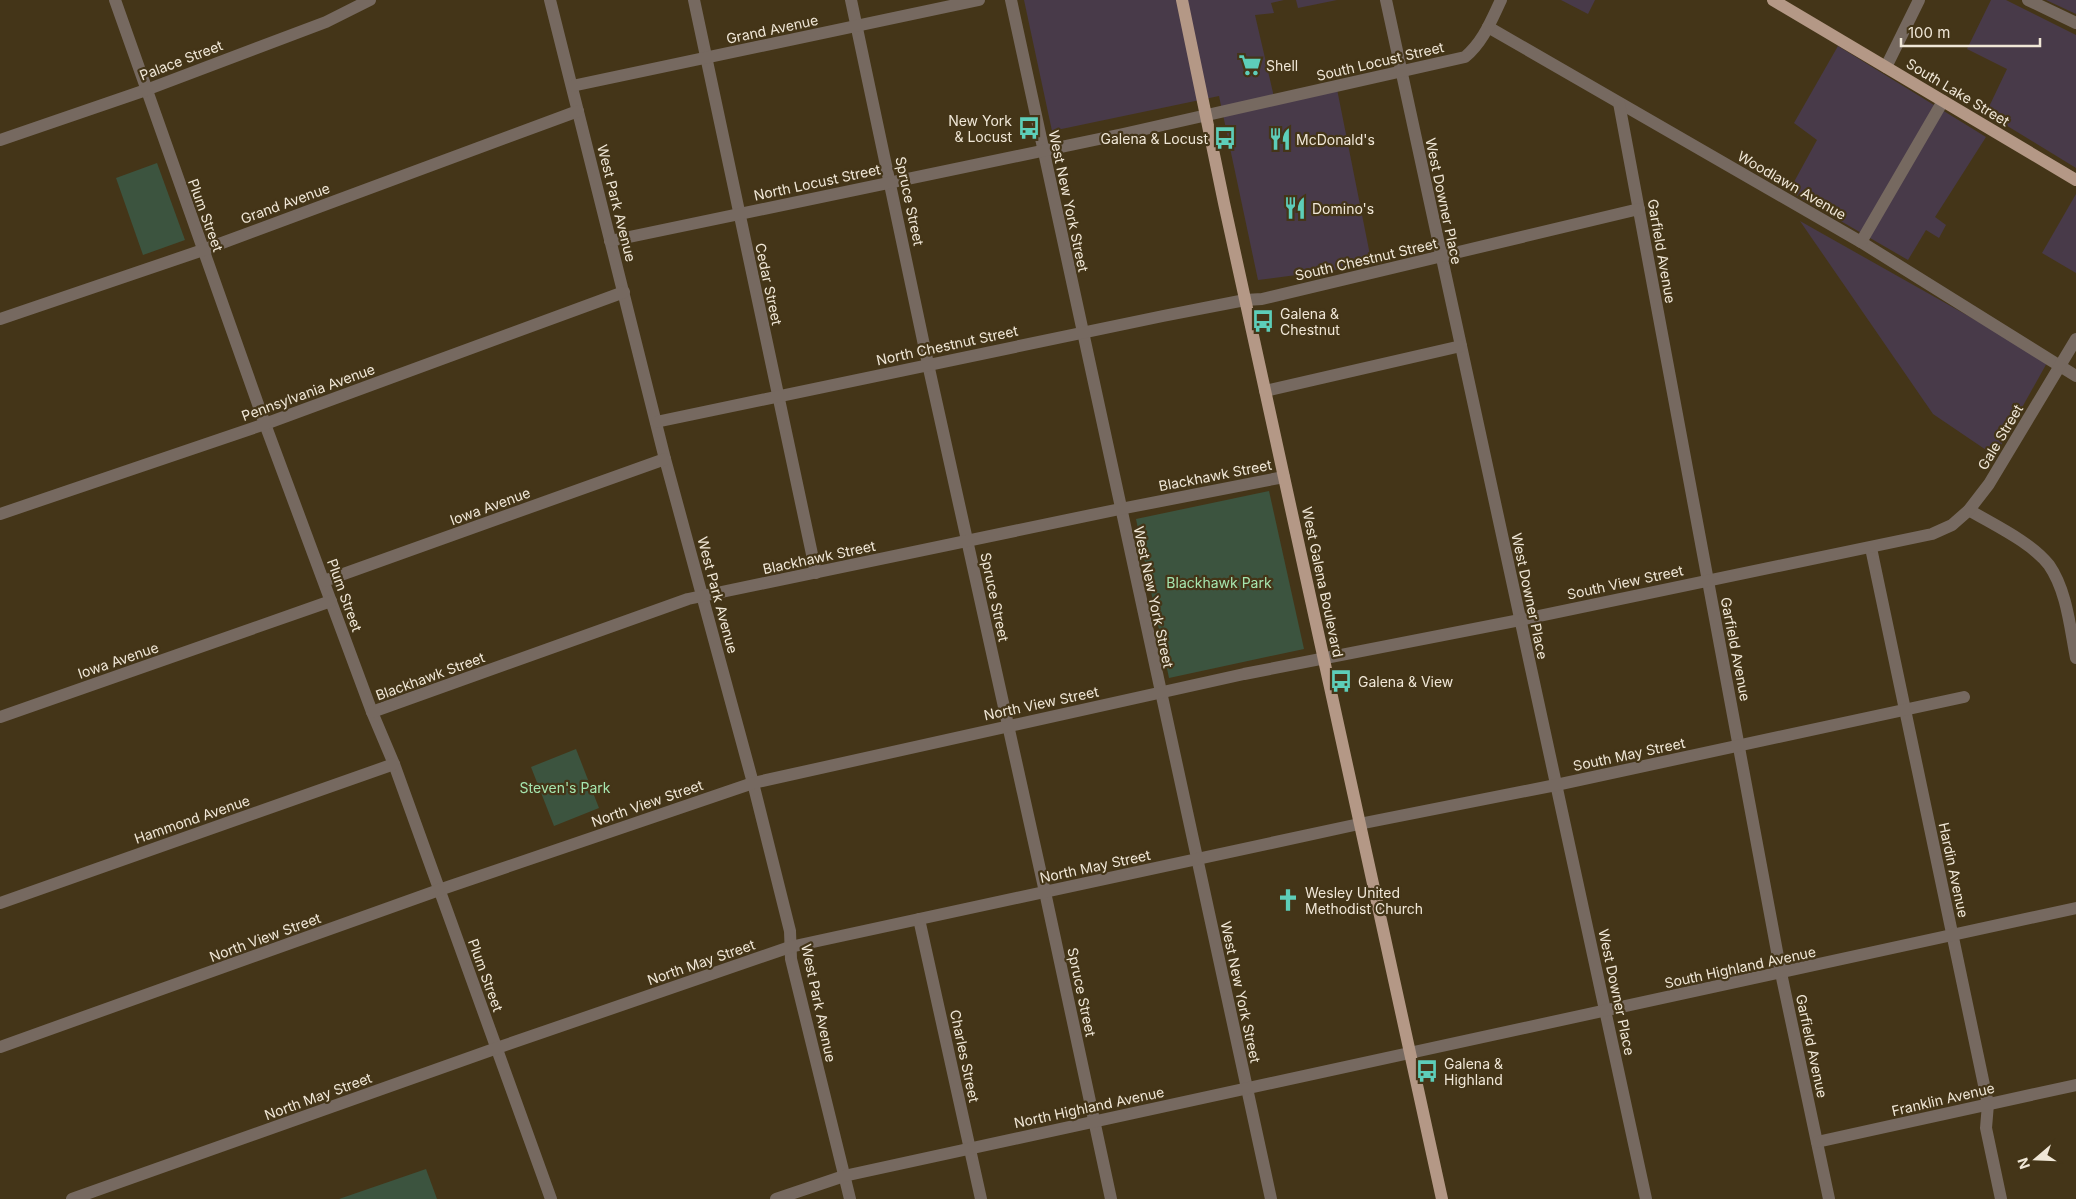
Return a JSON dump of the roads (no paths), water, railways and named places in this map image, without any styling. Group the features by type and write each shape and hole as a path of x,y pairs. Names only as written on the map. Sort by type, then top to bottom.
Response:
{"main road":[{"name":"West Galena Boulevard","path":"1182,0 1245,300 1442,1199"},
{"name":"South Lake Street","path":"1772,0 2076,180"}],"street":[{"name":"Plum Street","path":"115,0 265,424 372,712 394,764 551,1199"},
{"name":"Palace Street","path":"0,140 146,90 326,22 370,0"},
{"name":"West Park Avenue","path":"550,0 665,459 753,783 790,931 791,959 850,1199"},
{"name":"Cedar Street","path":"694,0 816,573"},
{"name":"Spruce Street","path":"851,0 928,364 1095,1121 1110,1199"},
{"name":"Grand Avenue","path":"572,86 979,0"},
{"name":"West New York Street","path":"1011,0 1270,1199"},
{"name":"West Downer Place","path":"1386,0 1646,1199"},
{"name":"South Locust Street","path":"1206,116 1465,57 1474,49 1488,28 1501,0"},
{"path":"1886,67 1919,0"},
{"path":"2028,0 2076,23"},
{"name":"Woodlawn Avenue","path":"1488,28 1861,242 2076,376"},
{"path":"1861,242 1943,101"},
{"name":"Garfield Avenue","path":"1619,103 1781,973 1829,1199"},
{"name":"Grand Avenue","path":"0,319 203,250 578,111"},
{"name":"North Locust Street","path":"610,241 1206,116"},
{"name":"South Chestnut Street","path":"1245,300 1262,299 1639,209"},
{"name":"Pennsylvania Avenue","path":"0,514 265,424 624,292"},
{"name":"North Chestnut Street","path":"656,422 928,364 1245,300"},
{"name":"Gale Street","path":"1932,534 1952,525 1969,510 1989,484 2076,339"},
{"path":"1265,391 1461,346"},
{"name":"Iowa Avenue","path":"324,581 665,459"},
{"name":"Blackhawk Street","path":"372,712 688,599 1284,476"},
{"path":"1969,510 2031,548 2049,566 2065,606 2076,658"},
{"name":"South View Street","path":"1324,657 1520,620 1932,534"},
{"name":"Hardin Avenue","path":"1871,548 1988,1104 1986,1128 2001,1199"},
{"name":"Iowa Avenue","path":"0,717 331,601"},
{"name":"North View Street","path":"0,1047 439,890 753,783 1324,657"},
{"name":"South May Street","path":"1359,824 1556,785 1964,697"},
{"name":"Hammond Avenue","path":"0,903 394,764"},
{"name":"North May Street","path":"72,1199 496,1048 790,947 1359,824"},
{"name":"South Highland Avenue","path":"1410,1054 2076,908"},
{"name":"Charles Street","path":"920,919 981,1199"},
{"name":"North Highland Avenue","path":"776,1199 844,1176 1410,1054"},
{"name":"Franklin Avenue","path":"1818,1142 2076,1085"}],"place":[{"name":"Shell","path":"1250,65"},
{"name":"New York & Locust","path":"1029,128"},
{"name":"Galena & Locust","path":"1225,138"},
{"name":"McDonald's","path":"1280,139"},
{"name":"Domino's","path":"1295,208"},
{"name":"Galena & Chestnut","path":"1263,321"},
{"name":"Galena & View","path":"1341,681"},
{"name":"Wesley United Methodist Church","path":"1288,900"},
{"name":"Galena & Highland","path":"1427,1071"}],"park label":[{"name":"Blackhawk Park","path":"1219,582"},
{"name":"Steven's Park","path":"565,787"}]}
